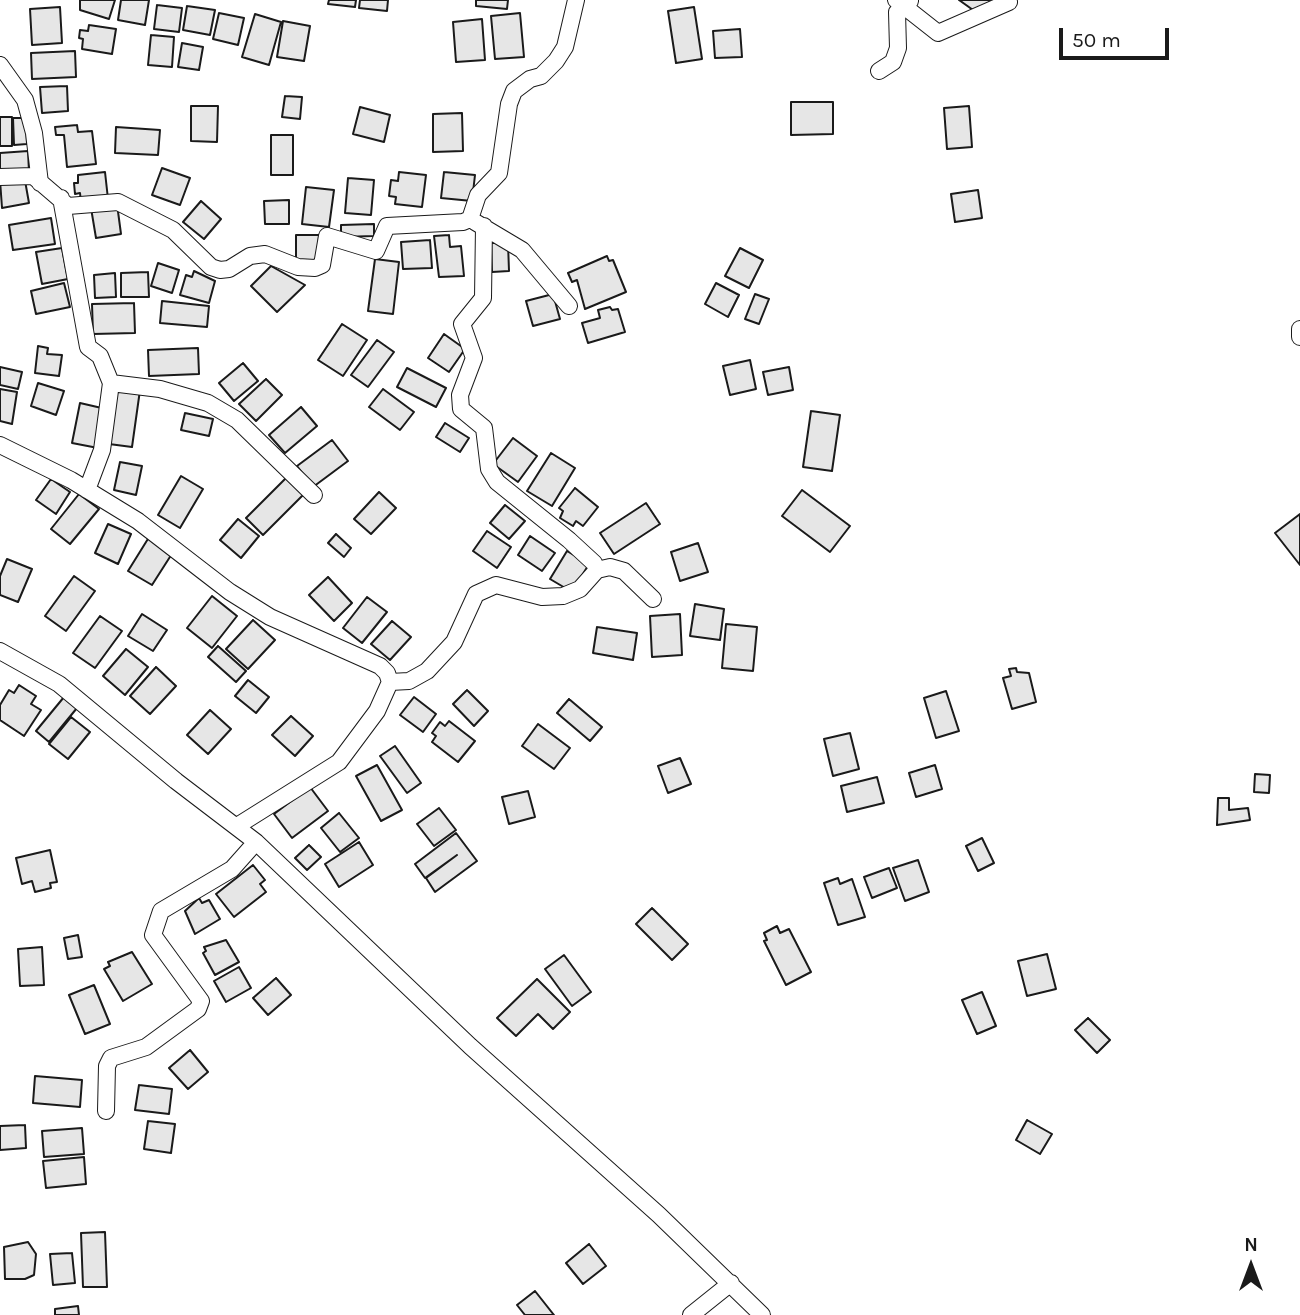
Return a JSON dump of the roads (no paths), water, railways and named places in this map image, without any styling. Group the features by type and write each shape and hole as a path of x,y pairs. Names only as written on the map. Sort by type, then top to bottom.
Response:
{"street":[{"path":"576,0 565,47 556,61 541,76 530,79 514,91 509,104 499,173 478,195 477,223 483,298 462,324 474,358 460,395 461,409 484,428 489,469 498,482 569,540 594,563 597,570"},
{"path":"879,71 893,62 898,48 897,12 903,2 939,33 1009,2"},
{"path":"0,65 25,100 34,133 40,183"},
{"path":"0,177 19,174 33,176 68,206 118,202 173,230 211,267 220,270 229,269 250,256 265,254 298,267 315,268 322,265 327,236 376,251 387,226 477,223 529,257 569,306"},
{"path":"61,198 88,347 100,356 111,383 102,450 87,490"},
{"path":"1300,329 1300,337"},
{"path":"111,383 160,389 208,403 237,420 314,495"},
{"path":"0,445 87,490 138,521 230,592 270,617 380,666 390,682"},
{"path":"390,682 409,681 427,671 454,642 477,594 496,585 542,597 564,596 580,589 597,570 619,568 653,599"},
{"path":"0,651 59,684 176,782 256,842 470,1046 659,1214 762,1315"},
{"path":"237,826 340,762 377,711 390,682"},
{"path":"106,1111 107,1066 111,1058 146,1047 198,1009 201,1001 153,936 161,911 232,869 256,842"},
{"path":"691,1315 731,1283"}]}
